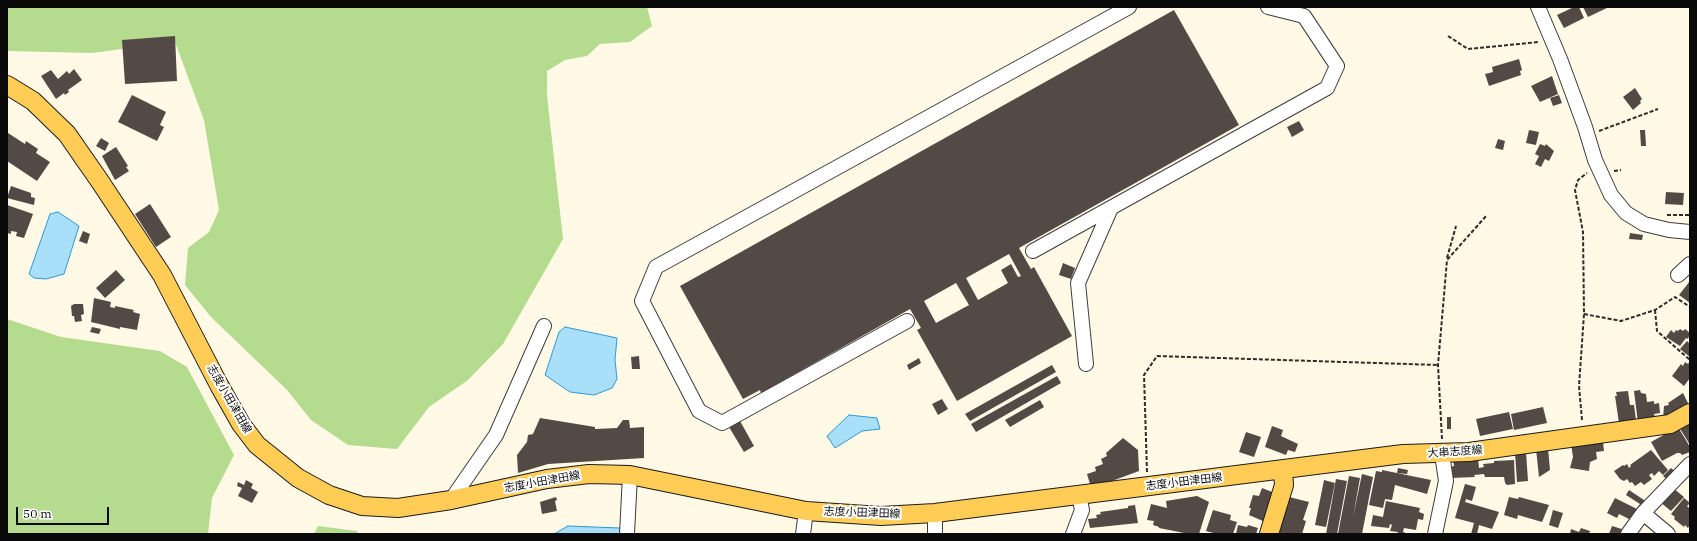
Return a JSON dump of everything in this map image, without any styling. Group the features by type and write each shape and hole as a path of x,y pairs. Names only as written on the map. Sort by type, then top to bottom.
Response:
{"main road":[{"name":"志度小田津田線","path":"7,85 33,101 67,134 99,180 162,275 219,385 241,424 257,445 304,481 329,495 362,506 398,508 451,500 547,479 589,474 630,475 806,511 881,516 935,513 1283,470"},
{"name":"大串志度線","path":"1283,470 1402,454 1469,452 1670,424 1690,414"},
{"path":"1269,534 1284,484 1283,470"}],"street":[{"path":"907,321 722,423 699,411 642,301 656,267 1129,7"},
{"path":"1033,251 1327,88 1337,66 1307,12 1268,7"},
{"path":"1538,7 1588,136 1597,165 1611,195 1626,213 1644,224 1669,230 1690,232"},
{"path":"1086,364 1078,283 1111,208"},
{"path":"1678,275 1690,264"},
{"path":"451,500 496,435 544,326"},
{"path":"1434,534 1446,481 1442,454"},
{"path":"1628,534 1643,513 1690,464"},
{"path":"627,534 630,475"},
{"path":"1073,534 1082,510 1079,496"},
{"path":"803,534 806,511"},
{"path":"935,513 935,534"},
{"path":"1643,513 1668,534"}],"path":[{"path":"1448,36 1468,49 1552,41"},
{"path":"1588,136 1658,108"},
{"path":"1584,436 1579,386 1584,314 1583,232 1575,190 1578,180 1597,165"},
{"path":"1447,260 1487,215"},
{"path":"1442,454 1438,365 1447,260 1456,226"},
{"path":"1584,314 1621,321 1655,310 1675,297 1690,307"},
{"path":"1655,310 1657,331 1690,360"},
{"path":"1147,487 1144,375 1157,356 1438,365"}],"green space":[{"path":"7,7 647,7 652,26 630,42 600,44 587,56 565,60 547,71 547,95 563,239 503,344 468,380 429,407 397,449 348,445 311,420 287,390 211,317 185,285 188,248 209,232 219,210 204,120 175,42 92,53 7,51"},
{"path":"7,319 61,337 160,351 187,367 234,455 212,498 208,534 7,534"},
{"path":"318,526 357,531 358,534 314,534"}],"water":[{"path":"58,212 79,226 64,274 46,279 34,278 29,274 50,214"},
{"path":"565,327 617,338 615,360 617,379 612,388 594,395 570,392 545,375 559,332"},
{"path":"849,415 877,418 880,429 862,431 835,448 827,436"},
{"path":"568,526 620,528 620,534 554,534"}],"building":[{"path":"1574,7 1579,7 1584,18 1564,28 1557,15"},
{"path":"1583,7 1609,7 1588,17"},
{"path":"1174,10 1239,125 1019,248 1031,269 1034,267 1072,336 957,401 917,330 921,328 910,309 761,393 760,390 743,399 680,286","holes":["1009,254 1021,276 1018,277 1011,264 1001,270 1008,283 978,300 966,278","956,283 969,305 936,323 924,301"]},
{"path":"175,36 177,81 125,84 122,40"},
{"path":"1519,59 1522,70 1520,71 1521,75 1489,86 1485,74 1493,72 1492,67"},
{"path":"74,69 82,80 68,90 69,92 65,95 64,93 56,99 41,76 51,70 58,79 67,71 69,74"},
{"path":"1552,76 1558,94 1540,102 1531,86"},
{"path":"1635,88 1642,99 1640,101 1641,103 1633,110 1623,97"},
{"path":"132,95 166,112 160,125 164,127 157,141 118,122"},
{"path":"1559,95 1562,103 1553,106 1550,98"},
{"path":"1299,121 1304,130 1292,137 1287,127"},
{"path":"1529,130 1539,132 1536,145 1526,143"},
{"path":"1640,130 1645,130 1646,146 1641,146"},
{"path":"8,133 25,144 26,141 38,149 36,153 50,162 37,181 7,161"},
{"path":"101,138 109,143 105,151 96,146"},
{"path":"1498,139 1505,141 1503,150 1495,148"},
{"path":"1540,144 1545,146 1546,144 1554,151 1549,161 1545,159 1541,167 1535,164 1539,156 1535,154"},
{"path":"116,147 128,166 126,167 129,171 115,180 102,156"},
{"path":"11,186 31,193 31,197 35,198 34,205 7,198"},
{"path":"1666,192 1684,193 1683,205 1665,204"},
{"path":"150,204 171,237 156,247 135,214"},
{"path":"7,205 33,214 24,238 16,236 17,232 11,231 11,234 7,233"},
{"path":"83,231 90,234 87,244 79,241"},
{"path":"1630,233 1643,235 1642,240 1629,239"},
{"path":"1063,263 1075,268 1071,279 1059,275"},
{"path":"116,270 125,280 105,298 96,288"},
{"path":"1690,281 1690,303 1679,295"},
{"path":"94,298 111,302 110,307 115,308 115,306 134,310 133,312 140,314 137,330 120,327 120,329 91,322"},
{"path":"74,304 83,304 84,314 81,315 82,321 75,322 74,316 72,316 71,306"},
{"path":"92,327 101,329 99,334 90,332"},
{"path":"1680,329 1683,331 1685,329 1690,333 1688,339 1686,338 1680,346 1666,337 1671,330 1674,333 1676,330 1678,331"},
{"path":"1687,341 1690,344 1690,357 1680,349"},
{"path":"639,356 640,369 632,369 631,357"},
{"path":"919,358 921,363 909,370 907,365"},
{"path":"1690,361 1690,378 1684,386 1672,376 1681,364 1683,366 1685,362 1688,364"},
{"path":"1052,365 1056,372 970,421 965,414"},
{"path":"1057,376 1061,383 976,432 971,424"},
{"path":"1640,390 1641,393 1646,394 1647,402 1654,401 1654,404 1659,403 1660,413 1654,414 1655,417 1646,418 1646,422 1638,423 1634,391"},
{"path":"1628,391 1630,405 1634,405 1636,420 1619,423 1615,396 1617,396 1616,392"},
{"path":"1683,393 1690,407 1663,419 1664,406 1669,405 1668,403"},
{"path":"942,399 948,409 938,415 932,404"},
{"path":"1040,400 1044,407 1010,427 1005,420"},
{"path":"1543,407 1547,423 1514,430 1511,414"},
{"path":"1509,412 1513,429 1480,436 1476,419"},
{"path":"1447,417 1451,417 1451,429 1447,429"},
{"path":"540,418 595,427 595,429 617,428 623,420 629,420 630,428 644,427 644,458 548,464 518,473 517,455 527,442 528,435 533,434"},
{"path":"1690,420 1690,445 1679,427"},
{"path":"740,421 754,446 744,452 729,427"},
{"path":"1272,426 1283,430 1281,436 1298,444 1295,452 1288,450 1286,455 1265,447"},
{"path":"1678,427 1690,447 1690,452 1682,455 1677,453 1662,461 1651,442"},
{"path":"1246,432 1261,437 1254,457 1239,452"},
{"path":"1123,438 1138,450 1139,471 1112,481 1090,484 1087,474 1096,471 1095,467 1103,464 1101,459 1107,456 1106,453"},
{"path":"1594,441 1595,444 1603,442 1604,451 1596,452 1597,459 1590,462 1589,471 1570,468 1573,457 1571,444"},
{"path":"1548,448 1550,470 1539,477 1536,449"},
{"path":"1651,450 1668,470 1663,475 1659,471 1654,476 1652,473 1649,475 1652,479 1644,485 1641,482 1635,486 1627,479 1624,481 1620,479 1614,471 1627,464 1629,468 1631,466 1630,465"},
{"path":"1526,452 1528,481 1517,482 1515,453"},
{"path":"1478,458 1479,468 1484,467 1483,464 1494,463 1494,461 1514,460 1515,484 1507,485 1504,477 1485,477 1484,474 1474,475 1475,477 1451,478 1450,467 1454,466 1453,460"},
{"path":"1398,468 1408,470 1407,474 1397,473"},
{"path":"1671,468 1677,473 1669,481 1663,476"},
{"path":"1382,470 1431,480 1427,494 1395,485 1392,500 1385,499 1383,508 1369,505 1376,471 1382,472"},
{"path":"1362,474 1373,477 1362,534 1338,534 1349,476 1360,478 1353,517"},
{"path":"1336,479 1347,481 1337,534 1326,534"},
{"path":"246,480 253,484 251,488 258,492 252,503 238,496 242,488 237,486 238,482 244,485"},
{"path":"1324,480 1335,483 1326,527 1315,525"},
{"path":"1465,484 1476,487 1472,501 1466,499 1465,502 1499,512 1492,529 1479,525 1477,534 1471,534 1474,523 1455,518"},
{"path":"1262,488 1272,492 1265,522 1249,515 1251,508 1249,508 1253,495 1259,496"},
{"path":"1673,488 1684,497 1671,511 1660,502"},
{"path":"1629,490 1647,502 1640,510 1637,508 1640,504 1626,495"},
{"path":"1197,496 1209,502 1199,534 1189,534 1159,528 1153,525 1154,521 1147,520 1151,504 1167,508 1166,501"},
{"path":"556,497 557,500 555,501 557,511 542,514 540,502"},
{"path":"1289,497 1309,502 1303,520 1306,521 1302,534 1278,534"},
{"path":"1509,497 1518,499 1519,497 1549,505 1542,522 1518,515 1517,519 1504,515"},
{"path":"1615,498 1637,509 1631,520 1619,514 1617,518 1607,513"},
{"path":"1684,498 1690,503 1687,506 1690,509 1690,525 1688,528 1685,525 1684,527 1674,519 1675,517 1671,514"},
{"path":"1386,501 1420,508 1419,512 1424,514 1423,520 1418,519 1416,530 1404,528 1403,532 1408,534 1397,534 1398,532 1390,531 1392,525 1390,524 1389,528 1371,526 1373,515 1383,517"},
{"path":"1135,505 1138,523 1090,528 1088,519 1097,518 1096,515 1101,514 1100,512 1128,508 1128,506"},
{"path":"1213,510 1231,515 1230,520 1237,522 1233,534 1217,534 1206,531"},
{"path":"1553,510 1563,513 1558,528 1549,525"},
{"path":"1238,525 1247,527 1248,525 1258,528 1256,534 1236,534"},
{"path":"1612,526 1625,530 1623,534 1609,534"},
{"path":"1581,528 1590,531 1589,534 1570,534 1571,529 1579,532"}]}
